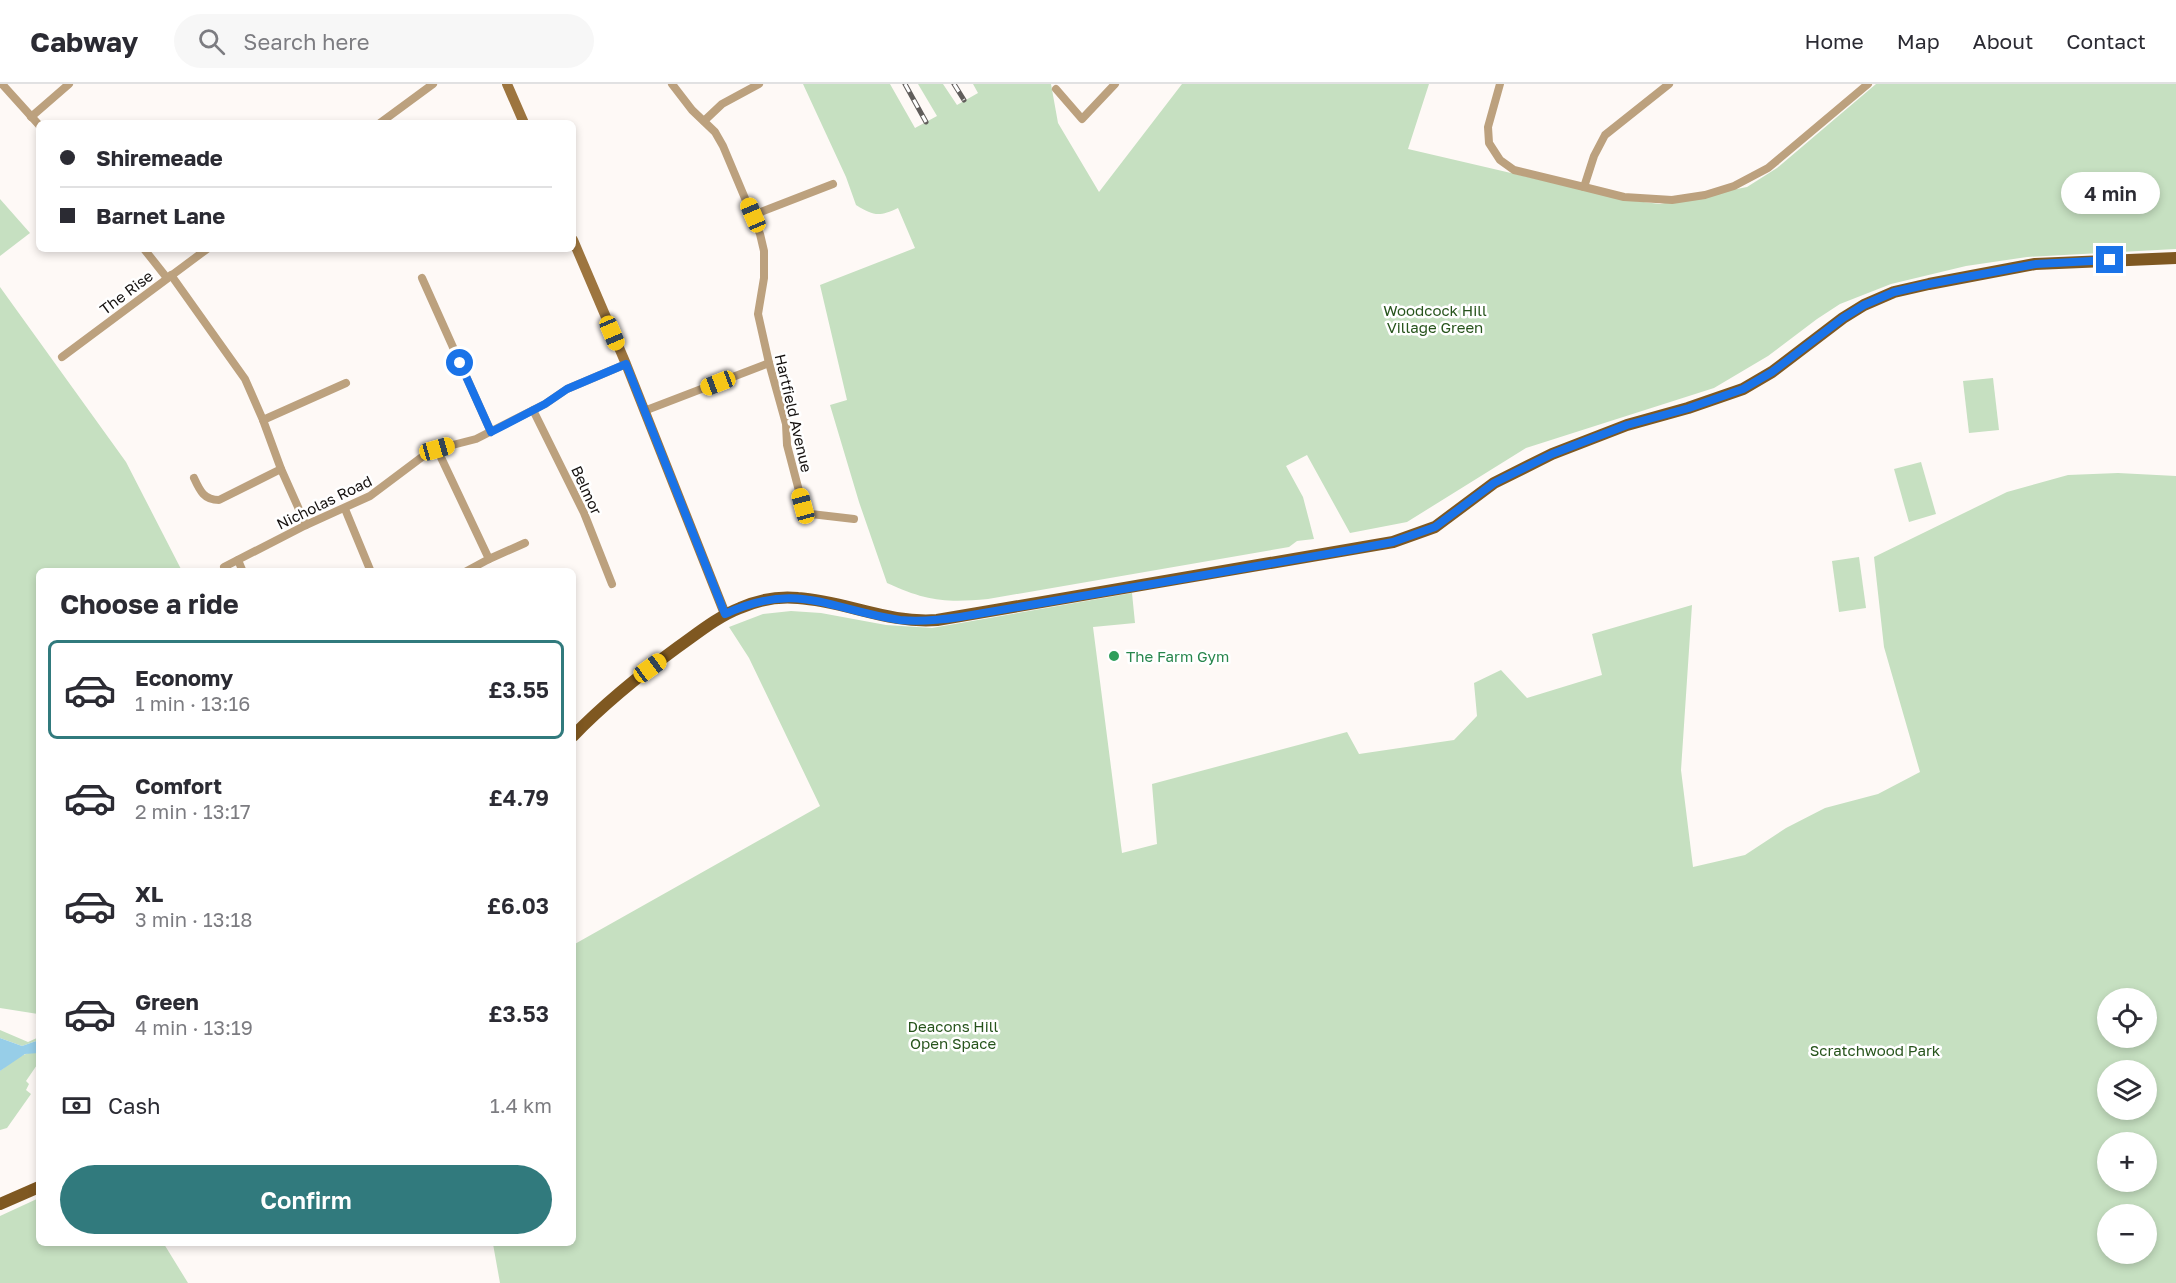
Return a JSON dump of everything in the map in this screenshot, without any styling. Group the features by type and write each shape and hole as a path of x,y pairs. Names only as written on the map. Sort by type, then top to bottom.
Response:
{"main road":[{"path":"576,733 601,708 650,668 725,614 757,602 777,598 799,598 900,620 937,620 1393,542 1435,527 1494,483 1552,454 1627,425 1689,408 1743,389 1772,372 1843,318 1864,305 1894,292 2036,264 2176,258"},
{"path":"0,1204 36,1188"}],"street":[{"path":"2,84 36,121"},
{"path":"31,117 69,84"},
{"path":"384,120 433,84"},
{"path":"507,84 523,120"},
{"name":"Hartfield Avenue","path":"672,84 692,110 715,132 760,234 764,251 764,278 758,314 786,424 787,445 803,506 811,514 854,519"},
{"path":"704,121 722,104 759,84"},
{"path":"1056,89 1082,119 1116,84"},
{"path":"1500,84 1488,127 1489,143 1500,160 1514,170 1624,197 1672,200 1705,195 1734,186 1768,168 1789,153 1868,84"},
{"path":"1584,188 1594,156 1605,135 1669,84"},
{"path":"753,215 833,184"},
{"path":"576,247 626,364 725,614"},
{"path":"147,252 169,277 237,366 263,420 281,469 306,525"},
{"name":"The Rise","path":"62,357 203,252"},
{"path":"422,278 491,432"},
{"path":"645,411 769,363"},
{"name":"Nicholas Road","path":"224,567 306,525 370,496 437,449 467,442 491,432 567,389 626,364"},
{"path":"263,420 346,383"},
{"name":"Belmor","path":"533,410 584,513 612,584"},
{"path":"437,449 489,560"},
{"path":"194,478 203,495 219,500 281,469"},
{"path":"345,509 368,568"},
{"path":"473,568 525,543"},
{"path":"238,560 241,568"}],"green space":[{"name":"Woodcock Hill Village Green","path":"803,84 890,84 915,128 937,116 918,84 943,84 957,105 978,93 973,84 1051,84 1058,123 1099,192 1182,84 1429,84 1408,149 1627,200 1660,204 1747,187 1777,168 1876,84 2176,84 2176,249 2027,257 1966,266 1891,284 1840,304 1768,356 1714,388 1526,448 1407,522 1350,533 1307,455 1286,466 1303,497 1314,539 1297,541 1289,547 988,599 960,601 936,599 913,594 887,583 859,502 830,405 847,400 820,285 915,248 898,208 877,214 856,205 846,177"},
{"path":"0,199 30,233 0,256"},
{"path":"0,287 126,462 180,568 36,568 36,1014 0,1008"},
{"path":"1993,378 1999,430 1969,433 1963,381"},
{"path":"1921,462 1936,514 1909,522 1894,469"},
{"path":"2118,473 2176,476 2176,1283 500,1283 493,1246 576,1246 576,943 820,806 749,658 729,627 763,614 791,611 821,613 886,625 932,628 1132,593 1135,623 1093,627 1122,853 1157,844 1152,784 1347,732 1359,754 1454,740 1477,716 1474,683 1501,670 1527,698 1602,675 1592,634 1692,605 1681,770 1693,867 1745,855 1786,828 1825,808 1878,794 1920,772 1884,647 1874,557 2007,492 2068,475"},
{"path":"1859,557 1866,608 1839,612 1832,561"},
{"path":"0,1030 28,1042 36,1038 36,1041 22,1046 0,1038"},
{"path":"36,1053 36,1066 26,1081 29,1084 26,1090 31,1094 7,1128 0,1130 0,1071 18,1057"},
{"path":"36,1199 36,1246 165,1246 188,1283 0,1283 0,1216"}],"water":[{"path":"0,1038 22,1046 36,1041 36,1053 25,1054 0,1071"}],"railway":[{"path":"905,84 926,122"},
{"path":"954,84 964,100"}],"place":[{"name":"The Farm Gym","path":"1114,656"}],"route":[{"path":"460,363 491,432 545,404 567,389 626,364 725,614 757,602 777,598 799,598 822,601 900,620 922,621 960,617 1356,549 1414,536 1449,518 1494,483 1552,454 1627,425 1689,408 1743,389 1772,372 1843,318 1864,305 1894,292 2036,264 2110,260"}],"park label":[{"name":"Deacons Hill Open Space","path":"953,1034"},
{"name":"Scratchwood Park","path":"1875,1050"}]}
